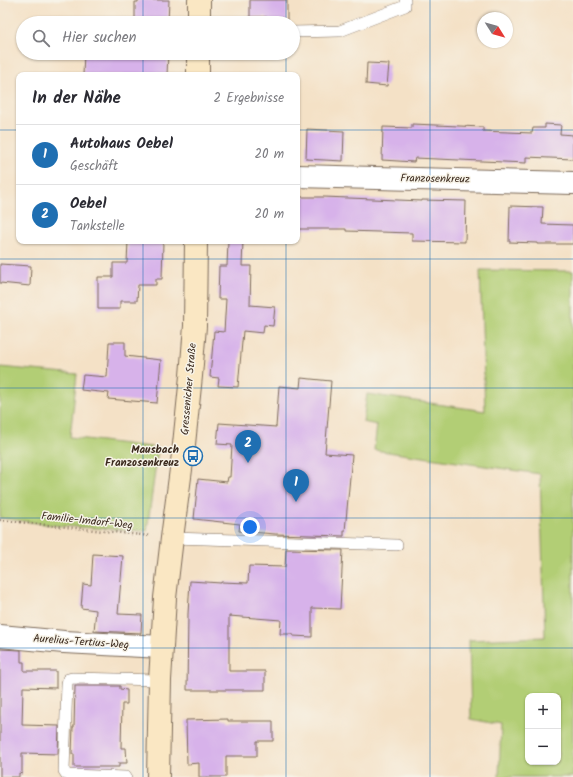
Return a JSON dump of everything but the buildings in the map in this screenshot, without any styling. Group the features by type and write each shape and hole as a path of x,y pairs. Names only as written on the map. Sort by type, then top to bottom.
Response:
{"main road":[{"path":"199,0 199,16"},
{"path":"198,60 198,72"},
{"name":"Gressenicher Straße","path":"158,777 160,680 165,598 191,376 195,326 196,244"}],"street":[{"name":"Franzosenkreuz","path":"300,176 573,183"},
{"name":"Aurelius-Tertius-Weg","path":"0,636 64,642 162,647"}],"lane":[{"path":"300,32 340,31 405,6 405,0"},
{"path":"172,538 397,545"},
{"path":"126,777 69,775 64,771 68,679 160,680"}],"path":[{"name":"Familie-Imdorf-Weg","path":"0,520 172,538"}],"green space":[{"path":"480,270 573,271 573,777 499,777 501,725 471,719 469,640 545,637 540,474 374,450 377,425 363,422 367,394 485,411"},
{"path":"0,367 77,374 70,437 158,448 147,531 60,526 0,518"}],"place":[{"name":"Mausbach Franzosenkreuz","path":"193,456"},
{"name":"Oebel","path":"248,463"},
{"name":"Autohaus Oebel","path":"296,502"}]}
